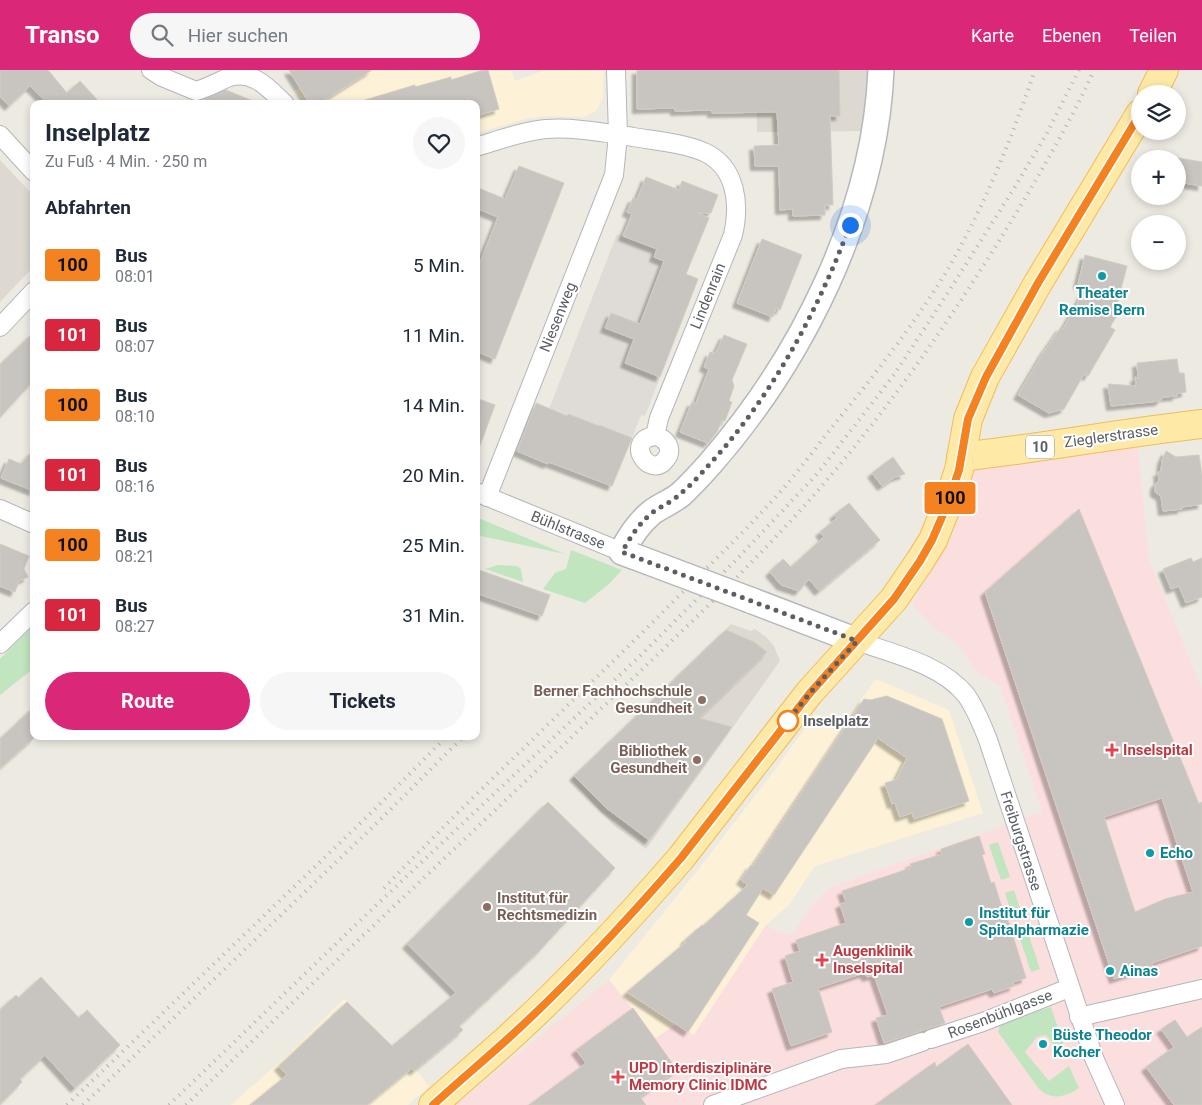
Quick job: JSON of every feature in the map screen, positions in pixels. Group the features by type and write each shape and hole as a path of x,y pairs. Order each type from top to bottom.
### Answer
{"main road":[{"path":"627,554 642,523 651,513 680,494 718,454 766,392 797,341 829,279 854,213 874,131 879,96 880,70"},
{"path":"1156,85 1164,70"},
{"path":"433,1105 513,1034 586,962 659,884 810,693 894,599 932,540 948,503 962,457 968,419 986,377 1038,283 1131,129"},
{"name":"Zieglerstrasse","path":"962,457 1202,424"},
{"name":"Bühlstrasse","path":"627,554 857,641"}],"street":[{"path":"151,70 162,77 196,91 231,76 250,74 280,100"},
{"name":"Niesenweg","path":"482,495 614,175 618,135 616,70"},
{"path":"480,146 532,131 547,129 587,130 618,135"},
{"path":"0,135 30,168"},
{"name":"Lindenrain","path":"618,135 682,145 705,152 714,158 729,176 735,189 737,205 733,235 659,418 655,436"},
{"path":"0,327 30,295"},
{"name":"Bühlstrasse","path":"482,495 627,554"},
{"path":"0,509 30,522"},
{"path":"0,644 30,614"},
{"name":"Freiburgstrasse","path":"857,641 919,663 941,674 965,694 974,706 988,740 1079,1017 1094,1058 1115,1105"},
{"name":"Rosenbühlgasse","path":"713,1105 836,1060 886,1054 927,1041 983,1022 1069,988"},
{"path":"1079,1017 1202,989"}],"shaded area":[{"path":"336,70 511,70 515,81 545,70 604,70 603,98 596,111 584,117 548,116 529,118 480,132 480,100 303,100 293,91"},
{"path":"756,70 873,70 867,131 757,132"},
{"path":"0,160 30,192 30,270 0,302"},
{"path":"617,234 657,249 654,257 664,261 625,363 660,377 645,416 641,415 632,438 600,425 599,427 549,409"},
{"name":"Inselspital","path":"1116,437 1138,448 1149,560 1202,689 1202,1105 455,1105 609,980 656,1038 676,1024 694,1035 766,925 780,933 792,934 820,896 834,886 1042,812 1000,686 977,672 957,643 937,630 912,604 951,537 965,503 978,455"},
{"name":"Berner Fachhochschule Gesundheit","path":"731,624 751,631 755,629 766,637 774,646 780,661 646,849 613,825 571,779"},
{"path":"876,679 949,710 983,813 815,866 789,905 766,925 694,1035 656,1039 609,980 701,866 778,766 815,714 844,723"},
{"path":"344,999 416,1070 429,1086 408,1105 231,1105 285,1057"}],"green space":[{"path":"480,519 565,554 480,536"},
{"path":"571,550 622,570 609,584 585,603 543,589 555,573 566,569"},
{"path":"498,565 517,566 521,569 523,582 485,569"},
{"path":"30,629 30,671 0,695 0,659"},
{"path":"998,842 1010,877 1001,880 989,845"},
{"path":"1014,890 1023,918 1014,921 1005,893"},
{"path":"1028,933 1040,969 1031,972 1019,936"},
{"path":"1051,1007 1065,1049 1060,1053 1046,1035 1037,1037 1025,1052 1049,1081 1069,1066 1079,1088 1069,1094 1059,1096 1049,1095 1039,1089 998,1032 1000,1026 1005,1021"}],"building":[{"path":"0,70 48,70 67,93 80,81 97,100 44,100 30,86 9,106 0,96"},
{"path":"289,70 372,70 324,100 308,100"},
{"path":"488,70 499,109 480,115 480,100 365,100 415,85 415,87 451,77 451,80"},
{"path":"637,70 839,70 840,116 830,116 833,205 825,205 825,215 793,216 793,209 780,210 779,166 755,166 754,146 779,145 777,112 712,113 712,110 675,111 675,108 637,109"},
{"path":"226,90 251,100 202,100"},
{"path":"1186,159 1202,162 1202,186 1186,183"},
{"path":"519,166 564,183 495,359 480,353 480,263 498,217 480,210 480,189 505,199"},
{"path":"646,177 679,190 682,181 718,195 711,213 698,213 709,218 686,274 698,279 660,377 625,363 634,339 605,328 611,313 640,324 664,261 654,257 657,249 623,236 632,214 627,212 633,198 637,199"},
{"path":"762,239 802,255 780,310 776,308 773,317 737,303"},
{"path":"1085,255 1127,266 1114,316 1116,317 1110,327 1115,330 1088,376 1084,374 1064,409 1049,413 1018,395 1043,353 1061,327 1063,329 1087,286 1078,284"},
{"path":"724,335 747,344 732,380 734,386 729,401 732,402 725,421 722,420 717,432 708,443 680,432 692,402 696,403 709,369 704,367 710,352 715,354"},
{"path":"30,336 30,384 0,417 0,365"},
{"path":"1177,359 1179,373 1184,373 1186,392 1176,394 1177,396 1163,397 1160,401 1111,406 1108,384 1136,386 1135,377 1138,378 1137,363"},
{"path":"480,399 495,405 480,446"},
{"path":"536,403 567,416 568,414 632,438 612,486 517,451"},
{"path":"1166,451 1176,457 1199,455 1202,475 1202,504 1163,511 1161,496 1155,492 1155,485 1159,480 1158,472 1161,472 1162,460"},
{"path":"30,454 30,489 1,478 9,459 21,464"},
{"path":"893,457 905,474 895,477 882,486 872,473"},
{"path":"849,503 880,540 819,591 809,579 799,591 781,585 770,572 783,559 791,567 824,537 820,532 837,518 834,515"},
{"path":"1079,509 1199,804 1202,802 1202,946 1152,963 1153,966 1114,979 985,592","holes":["1162,798 1193,892 1165,899 1135,912 1104,817"]},
{"path":"0,544 29,556 24,569 28,577 19,581 15,592 0,586"},
{"path":"1191,558 1193,562 1202,558 1202,597 1186,603 1179,586 1171,589 1163,569"},
{"path":"480,570 550,595 542,616 480,594"},
{"name":"Berner Fachhochschule Gesundheit","path":"726,630 754,642 767,652 699,718 732,727 649,840 605,807 574,776"},
{"path":"887,696 942,719 969,801 914,819 912,813 900,817 895,803 892,804 885,783 896,780 907,758 878,738 774,895 763,888 746,915 759,923 688,1032 627,992 686,942 685,940 748,885 741,880 751,865 753,866 864,699 870,700"},
{"path":"30,711 30,740 32,740 0,768 0,739"},
{"path":"548,802 615,868 539,951 459,1026 463,1030 414,1071 412,1068 367,1105 250,1105 287,1075 279,1066 347,1002 392,1046 456,993 407,944"},
{"path":"979,836 985,854 982,855 991,883 994,882 1006,920 1008,920 1026,978 1013,982 1014,986 994,993 992,989 939,1007 945,1023 884,1043 876,1018 888,1015 874,975 867,977 864,973 818,988 832,1032 791,1046 772,989 793,982 785,956 800,951 796,940 846,923 840,904 846,902 842,891 911,868 910,864 942,854 941,849"},
{"path":"41,977 79,1018 87,1010 120,1045 75,1088 45,1055 20,1079 22,1082 0,1104 0,1010 16,995 19,998"},
{"path":"633,1008 677,1070 640,1097 646,1105 529,1105 586,1063 576,1050"},
{"path":"1175,1020 1187,1037 1202,1027 1202,1105 1174,1105 1146,1067 1174,1047 1161,1029"},
{"path":"968,1044 1012,1105 875,1105 935,1062 936,1067"}],"railway":[{"path":"384,888 767,507 872,378 922,309 959,250 995,174 1035,70"},
{"path":"169,1105 370,911 642,654 738,558 817,474 894,375 949,291 1047,133 1079,70"},
{"path":"186,1105 690,624 771,542 826,481 882,412 959,303 1042,170 1064,131 1094,70"},
{"path":"67,1105 374,810 443,740"},
{"path":"83,1105 382,818 460,740"}],"bus line":[{"name":"100","path":"433,1105 513,1034 586,962 659,884 810,693 894,599 920,561 943,518 959,470 968,419 986,377 1038,283 1131,129"}],"place":[{"name":"Theater Remise Bern","path":"1102,276"},
{"name":"Berner Fachhochschule Gesundheit","path":"702,700"},
{"name":"Inselplatz","path":"788,721"},
{"name":"Inselspital","path":"1112,750"},
{"name":"Bibliothek Gesundheit","path":"697,760"},
{"name":"Echo","path":"1150,853"},
{"name":"Institut für Rechtsmedizin","path":"487,907"},
{"name":"Institut für Spitalpharmazie","path":"969,922"},
{"name":"Augenklinik Inselspital","path":"822,960"},
{"name":"Ainas","path":"1110,971"},
{"name":"Büste Theodor Kocher","path":"1043,1044"},
{"name":"UPD Interdisziplinäre Memory Clinic IDMC","path":"618,1077"}],"route":[{"path":"788,721 786,723 857,641 622,552 628,541 651,513 680,494 708,466 766,392 815,307 829,279 850,225"}]}
